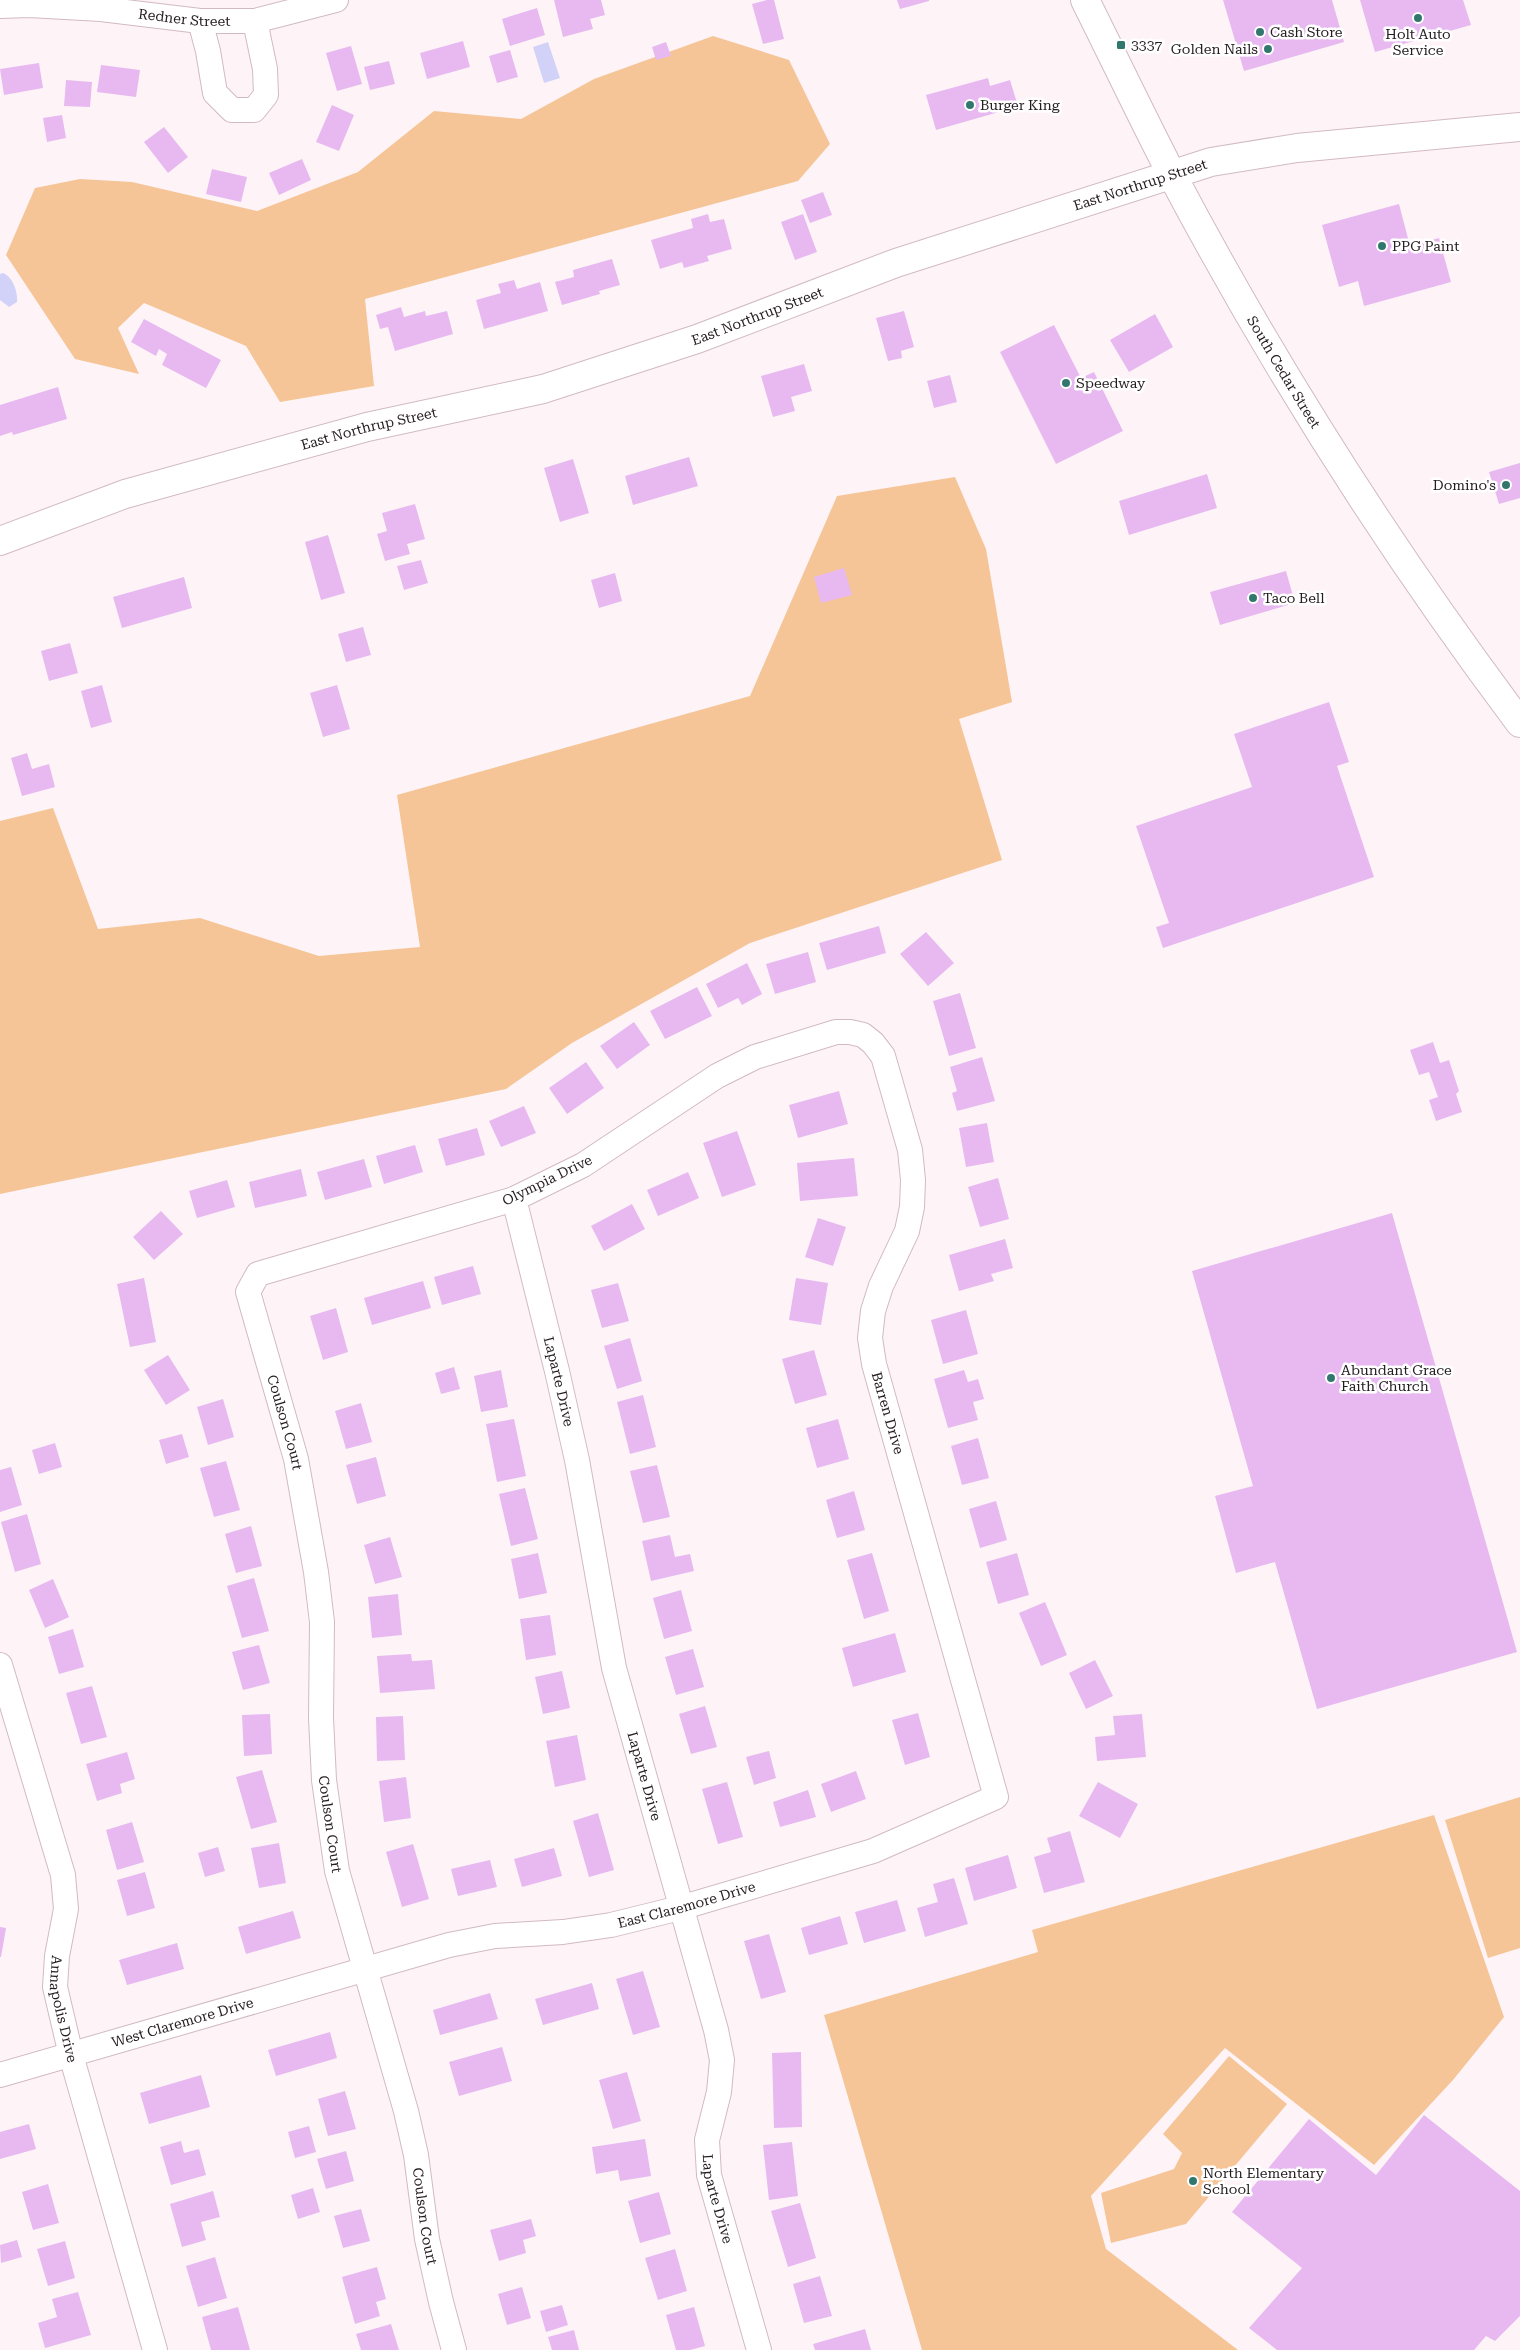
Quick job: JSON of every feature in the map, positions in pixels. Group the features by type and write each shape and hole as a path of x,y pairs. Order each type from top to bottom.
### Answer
{"street":[{"name":"Redner Street","path":"0,6 29,5 101,9 200,21 255,21 336,0"},
{"name":"South Cedar Street","path":"1085,0 1172,175 1253,318 1327,440 1431,598 1520,723"},
{"path":"200,21 208,51 215,93 232,110 254,110 266,95 266,69 255,21"},
{"name":"East Northrup Street","path":"0,541 134,491 367,427 543,389 697,339 896,263 1211,162 1297,148 1520,127"},
{"name":"Olympia Drive","path":"248,1292 258,1274 514,1199 583,1165 717,1076 754,1057 836,1032 850,1032 863,1035"},
{"name":"Barren Drive","path":"863,1035 873,1043 883,1056 910,1150 913,1180 912,1207 907,1230 881,1286 873,1311 870,1338 874,1364 996,1797"},
{"name":"Laparte Drive","path":"514,1199 558,1371 575,1452 614,1668 680,1908 716,2030 722,2060 719,2092 707,2140 709,2175 759,2350"},
{"name":"Coulson Court","path":"248,1292 296,1459 306,1508 322,1622 321,1718 324,1780 337,1871 406,2111 416,2155 429,2248 440,2302 454,2350"},
{"name":"Annapolis Drive","path":"0,1665 63,1875 66,1909 57,1956 55,1987 71,2055 155,2350"},
{"name":"East Claremore Drive","path":"365,1971 458,1944 495,1936 564,1932 611,1925 680,1908 873,1851 996,1797"},
{"name":"West Claremore Drive","path":"0,2075 365,1971"}],"shaded area":[{"path":"713,36 789,60 830,144 798,181 365,299 374,386 280,402 246,346 144,303 118,328 139,374 75,359 6,255 35,188 80,179 132,182 257,211 358,172 434,111 521,119 594,79"},
{"path":"955,477 986,549 1012,702 959,719 1002,860 750,943 572,1043 506,1089 0,1194 0,821 53,808 98,929 200,918 319,956 420,947 397,795 750,696 837,496"},
{"path":"1520,1797 1520,1948 1488,1958 1445,1820"},
{"name":"North Elementary School","path":"1434,1815 1504,2017 1453,2080 1374,2165 1225,2048 1091,2196 1106,2249 1238,2350 922,2350 824,2015 1038,1952 1032,1930"},
{"path":"1229,2056 1287,2104 1186,2224 1111,2243 1101,2193 1174,2169 1182,2153 1163,2134"}],"water":[{"path":"548,42 560,78 544,83 533,47"},
{"path":"3,273 12,281 17,294 17,302 9,307 0,300 0,274"}],"building":[{"path":"554,0 601,0 605,15 590,19 593,29 563,37"},
{"path":"774,0 784,39 763,44 752,4"},
{"path":"897,0 929,0 929,1 900,9"},
{"path":"1223,0 1332,0 1344,42 1244,71"},
{"path":"1360,0 1463,0 1471,25 1375,52"},
{"path":"537,8 545,35 510,46 502,19"},
{"path":"463,41 470,67 427,79 420,53"},
{"path":"666,42 671,56 656,60 652,47"},
{"path":"351,46 362,84 337,91 326,53"},
{"path":"510,50 518,77 497,83 489,56"},
{"path":"389,61 395,84 370,90 364,67"},
{"path":"39,63 43,88 4,95 0,69"},
{"path":"101,65 140,70 136,97 97,92"},
{"name":"Burger King","path":"988,78 990,86 1010,80 1017,103 1005,106 1006,110 936,130 926,95"},
{"path":"66,80 92,82 90,107 64,106"},
{"path":"332,105 354,115 339,151 316,142"},
{"path":"62,115 66,138 47,142 43,118"},
{"path":"164,127 188,157 168,173 144,142"},
{"path":"302,159 311,180 279,195 269,173"},
{"path":"212,169 247,177 241,202 206,194"},
{"path":"823,192 832,215 810,223 801,200"},
{"path":"1399,204 1410,246 1439,238 1451,282 1364,306 1358,281 1339,287 1322,225"},
{"path":"708,214 710,222 724,219 732,249 707,256 709,261 684,268 682,262 660,269 651,240 693,228 691,219"},
{"path":"803,214 817,252 795,260 781,222"},
{"path":"612,259 620,285 599,291 600,294 562,305 555,282 574,277 573,270"},
{"path":"514,280 517,289 540,282 548,311 484,329 476,300 501,293 498,284"},
{"path":"401,307 404,317 425,311 426,316 447,311 453,334 395,351 388,327 380,329 376,315"},
{"path":"904,311 914,347 901,351 902,358 888,361 876,318"},
{"path":"1155,314 1173,347 1129,372 1110,340"},
{"path":"144,319 221,360 206,388 162,365 167,354 159,349 156,356 131,342"},
{"path":"1054,325 1081,378 1094,372 1123,431 1056,464 1000,352"},
{"path":"804,364 812,391 791,397 795,411 773,417 761,376"},
{"path":"950,375 957,402 934,408 927,381"},
{"path":"58,387 67,419 13,435 12,432 0,436 0,405"},
{"path":"689,457 698,486 633,505 625,476"},
{"path":"573,459 589,513 560,522 544,468"},
{"name":"Domino's","path":"1520,463 1520,498 1499,504 1489,472"},
{"path":"1207,474 1217,508 1129,535 1119,501"},
{"path":"415,504 425,539 407,544 410,554 385,561 377,534 387,531 382,513"},
{"path":"328,535 345,593 321,600 305,542"},
{"path":"421,560 428,583 404,590 397,566"},
{"path":"844,568 852,595 821,603 814,577"},
{"name":"Taco Bell","path":"1286,571 1295,603 1220,625 1210,592"},
{"path":"615,573 622,601 599,608 591,580"},
{"path":"184,577 192,608 122,628 113,597"},
{"path":"363,627 371,655 346,662 338,634"},
{"path":"70,643 78,673 49,681 41,651"},
{"path":"102,685 112,722 91,728 81,691"},
{"path":"337,685 350,729 323,737 310,693"},
{"path":"1329,702 1349,762 1337,766 1374,877 1163,948 1156,927 1169,923 1136,826 1252,787 1234,734"},
{"path":"27,753 32,769 49,764 55,787 22,796 11,758"},
{"path":"879,926 886,953 827,970 819,943"},
{"path":"926,932 954,963 928,986 900,954"},
{"path":"808,952 816,982 775,994 766,964"},
{"path":"747,963 762,994 742,1005 738,998 718,1008 706,984"},
{"path":"697,987 712,1016 665,1039 650,1011"},
{"path":"960,993 976,1048 949,1056 933,1001"},
{"path":"634,1022 650,1045 617,1069 600,1046"},
{"path":"1433,1042 1440,1063 1449,1060 1459,1091 1456,1094 1462,1112 1436,1121 1429,1100 1438,1097 1429,1072 1419,1075 1410,1050"},
{"path":"982,1057 995,1101 957,1111 952,1093 957,1091 950,1067"},
{"path":"586,1062 604,1088 567,1114 549,1088"},
{"path":"839,1091 848,1124 798,1138 789,1105"},
{"path":"524,1106 536,1133 501,1147 489,1121"},
{"path":"987,1123 994,1162 966,1167 959,1128"},
{"path":"477,1128 485,1155 446,1166 438,1139"},
{"path":"737,1131 756,1185 722,1197 703,1143"},
{"path":"415,1145 423,1172 384,1184 376,1156"},
{"path":"854,1158 858,1196 800,1201 797,1163"},
{"path":"364,1159 372,1187 325,1200 317,1172"},
{"path":"301,1169 307,1196 255,1208 249,1182"},
{"path":"688,1172 699,1198 658,1216 647,1190"},
{"path":"998,1178 1009,1219 980,1227 968,1187"},
{"path":"227,1180 235,1207 197,1218 189,1191"},
{"path":"632,1204 645,1229 604,1251 591,1226"},
{"path":"161,1211 183,1234 154,1260 133,1237"},
{"name":"Abundant Grace Faith Church","path":"1392,1213 1517,1652 1317,1709 1275,1562 1236,1573 1215,1496 1253,1486 1192,1271"},
{"path":"818,1218 846,1227 833,1266 805,1257"},
{"path":"1005,1239 1013,1268 991,1274 994,1281 959,1291 949,1255"},
{"path":"473,1266 481,1294 442,1305 434,1277"},
{"path":"144,1278 156,1342 130,1347 117,1284"},
{"path":"796,1278 828,1283 821,1325 789,1320"},
{"path":"423,1281 431,1308 372,1325 364,1298"},
{"path":"618,1283 629,1321 602,1328 591,1290"},
{"path":"336,1308 348,1352 323,1360 310,1316"},
{"path":"966,1310 978,1354 943,1364 931,1320"},
{"path":"630,1338 642,1381 617,1389 604,1346"},
{"path":"814,1350 827,1395 795,1404 782,1359"},
{"path":"168,1355 190,1390 166,1405 144,1370"},
{"path":"454,1367 460,1389 441,1394 435,1373"},
{"path":"501,1370 508,1407 481,1412 474,1376"},
{"path":"964,1370 968,1382 978,1379 984,1399 973,1402 978,1420 948,1428 934,1379"},
{"path":"643,1395 656,1447 630,1454 617,1402"},
{"path":"223,1399 234,1437 208,1445 197,1407"},
{"path":"361,1403 372,1442 346,1449 335,1411"},
{"path":"514,1419 526,1476 497,1482 486,1424"},
{"path":"838,1419 849,1459 817,1468 806,1428"},
{"path":"182,1434 189,1457 166,1464 159,1440"},
{"path":"978,1438 989,1478 962,1485 951,1446"},
{"path":"55,1443 62,1467 39,1474 32,1450"},
{"path":"376,1457 386,1496 357,1504 346,1465"},
{"path":"226,1461 240,1510 214,1517 200,1468"},
{"path":"657,1465 670,1517 643,1523 630,1471"},
{"path":"11,1467 22,1505 0,1512 0,1470"},
{"path":"525,1488 538,1539 511,1546 499,1494"},
{"path":"854,1491 865,1530 837,1538 826,1500"},
{"path":"996,1501 1007,1540 980,1548 969,1509"},
{"path":"27,1514 41,1564 15,1572 1,1522"},
{"path":"251,1526 262,1566 236,1573 225,1534"},
{"path":"670,1535 675,1557 690,1554 694,1571 651,1581 642,1541"},
{"path":"390,1537 402,1577 375,1584 364,1545"},
{"path":"538,1553 547,1593 519,1599 511,1559"},
{"path":"872,1553 889,1611 864,1619 847,1560"},
{"path":"1017,1553 1029,1595 998,1604 986,1562"},
{"path":"254,1578 269,1631 242,1638 227,1586"},
{"path":"53,1579 69,1617 45,1628 29,1590"},
{"path":"681,1590 692,1631 664,1639 653,1598"},
{"path":"398,1594 402,1635 372,1638 368,1597"},
{"path":"1045,1602 1067,1655 1041,1666 1019,1613"},
{"path":"550,1615 556,1655 526,1660 520,1619"},
{"path":"73,1629 84,1667 59,1674 48,1637"},
{"path":"895,1633 906,1672 853,1687 842,1648"},
{"path":"259,1645 270,1683 243,1690 232,1652"},
{"path":"693,1649 704,1687 676,1695 665,1657"},
{"path":"411,1654 412,1661 432,1660 435,1689 380,1693 377,1656"},
{"path":"1095,1660 1113,1696 1086,1709 1069,1673"},
{"path":"562,1671 570,1708 543,1714 535,1677"},
{"path":"92,1686 107,1737 81,1744 66,1693"},
{"path":"705,1706 717,1747 691,1754 679,1714"},
{"path":"918,1713 930,1757 905,1765 892,1720"},
{"path":"270,1714 272,1754 244,1756 242,1715"},
{"path":"1142,1714 1146,1757 1097,1761 1095,1737 1115,1735 1113,1716"},
{"path":"403,1716 405,1760 377,1761 376,1717"},
{"path":"577,1735 586,1780 555,1787 546,1741"},
{"path":"769,1751 776,1778 754,1785 746,1757"},
{"path":"127,1752 135,1779 120,1784 122,1793 97,1801 86,1764"},
{"path":"262,1770 277,1822 251,1829 236,1777"},
{"path":"856,1771 866,1799 831,1812 821,1784"},
{"path":"406,1777 411,1818 384,1822 379,1781"},
{"path":"727,1782 743,1837 718,1844 702,1789"},
{"path":"1098,1782 1138,1804 1120,1838 1079,1816"},
{"path":"808,1790 816,1817 780,1827 773,1802"},
{"path":"598,1813 614,1870 589,1877 573,1821"},
{"path":"132,1822 144,1862 117,1870 106,1830"},
{"path":"1070,1831 1085,1882 1044,1893 1034,1857 1051,1852 1047,1838"},
{"path":"279,1843 286,1883 259,1888 251,1848"},
{"path":"413,1844 429,1899 402,1907 386,1852"},
{"path":"218,1847 225,1871 205,1877 198,1853"},
{"path":"554,1848 562,1876 522,1887 514,1859"},
{"path":"1008,1855 1017,1888 974,1901 965,1868"},
{"path":"490,1860 497,1887 458,1896 451,1869"},
{"path":"145,1872 155,1908 127,1916 117,1880"},
{"path":"954,1878 968,1924 925,1937 917,1908 938,1902 933,1884"},
{"path":"897,1900 906,1931 864,1943 855,1912"},
{"path":"293,1911 301,1938 246,1954 238,1927"},
{"path":"840,1916 848,1944 809,1955 801,1928"},
{"path":"0,1927 6,1928 1,1957 0,1957"},
{"path":"769,1934 786,1992 761,1999 744,1941"},
{"path":"177,1943 184,1969 127,1985 119,1960"},
{"path":"643,1971 660,2027 633,2035 616,1979"},
{"path":"592,1983 599,2009 543,2025 535,1999"},
{"path":"490,1993 498,2019 440,2035 433,2010"},
{"path":"330,2032 337,2058 276,2076 268,2050"},
{"path":"502,2047 512,2081 459,2096 449,2062"},
{"path":"801,2052 802,2127 774,2128 772,2053"},
{"path":"627,2072 641,2121 613,2129 599,2080"},
{"path":"201,2075 210,2107 149,2124 140,2093"},
{"path":"345,2091 356,2129 328,2136 318,2099"},
{"name":"North Elementary School","path":"1424,2115 1520,2191 1520,2316 1495,2341 1486,2336 1474,2350 1277,2350 1249,2328 1302,2268 1232,2212 1309,2119 1376,2175"},
{"path":"29,2124 36,2149 0,2159 0,2132"},
{"path":"309,2126 316,2152 295,2158 288,2132"},
{"path":"645,2139 651,2176 620,2181 618,2170 596,2174 592,2147"},
{"path":"181,2141 184,2153 199,2149 206,2175 171,2185 160,2147"},
{"path":"792,2142 798,2196 769,2200 763,2145"},
{"path":"346,2151 354,2181 326,2189 317,2159"},
{"path":"48,2184 59,2223 33,2230 22,2192"},
{"path":"313,2188 320,2212 298,2219 291,2195"},
{"path":"213,2191 220,2217 201,2222 206,2240 182,2247 170,2204"},
{"path":"659,2192 671,2234 640,2243 628,2201"},
{"path":"800,2203 816,2258 788,2267 771,2211"},
{"path":"361,2209 370,2241 343,2248 334,2216"},
{"path":"531,2219 536,2236 523,2240 526,2253 499,2261 490,2230"},
{"path":"17,2240 22,2257 1,2263 0,2245"},
{"path":"65,2241 75,2278 48,2286 37,2249"},
{"path":"675,2249 687,2291 658,2300 645,2258"},
{"path":"215,2257 227,2298 198,2307 186,2266"},
{"path":"377,2267 386,2299 376,2302 380,2316 355,2324 342,2277"},
{"path":"820,2276 832,2316 804,2323 793,2284"},
{"path":"522,2287 531,2318 507,2325 498,2294"},
{"path":"78,2292 91,2335 45,2348 38,2323 57,2317 52,2299"},
{"path":"562,2305 568,2325 546,2332 540,2311"},
{"path":"238,2307 250,2350 211,2350 202,2317"},
{"path":"694,2307 705,2346 690,2350 676,2350 666,2315"},
{"path":"391,2324 399,2350 361,2350 356,2334"},
{"path":"865,2329 871,2350 815,2350 813,2344"},
{"path":"574,2330 579,2350 552,2350 548,2337"}],"place":[{"name":"Holt Auto Service","path":"1418,18"},
{"name":"Cash Store","path":"1260,32"},
{"name":"3337","path":"1121,45"},
{"name":"Golden Nails","path":"1268,49"},
{"name":"Burger King","path":"970,105"},
{"name":"PPG Paint","path":"1382,246"},
{"name":"Speedway","path":"1066,383"},
{"name":"Domino's","path":"1506,485"},
{"name":"Taco Bell","path":"1253,598"},
{"name":"Abundant Grace Faith Church","path":"1331,1378"},
{"name":"North Elementary School","path":"1193,2181"}]}
